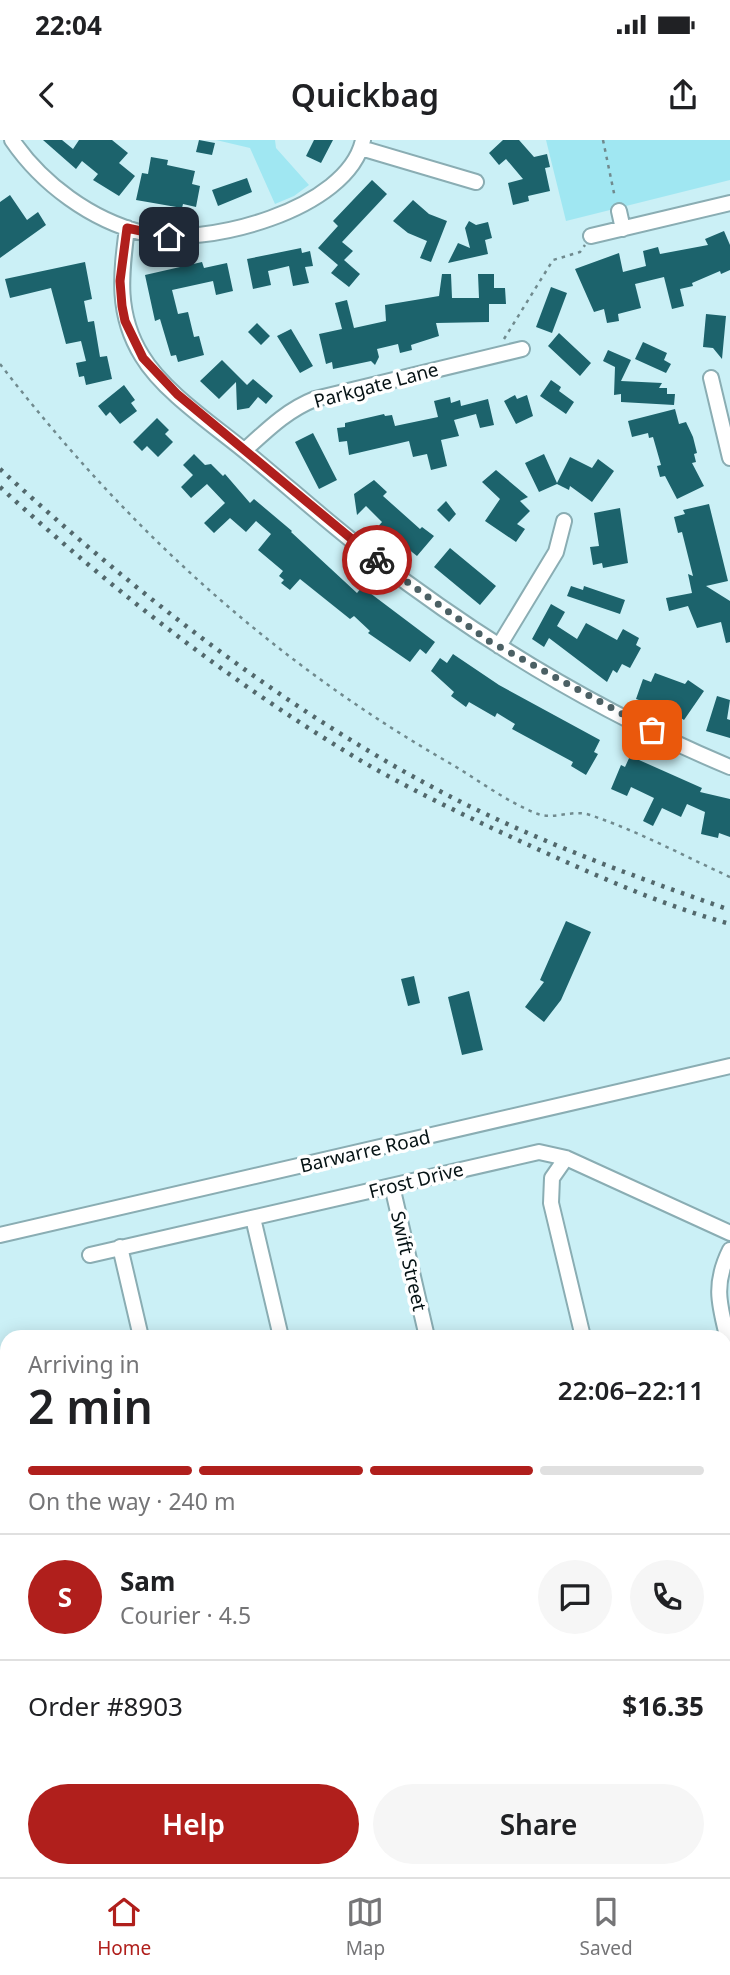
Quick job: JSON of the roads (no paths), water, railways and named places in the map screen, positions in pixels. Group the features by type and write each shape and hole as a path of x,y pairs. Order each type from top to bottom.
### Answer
{"street":[{"path":"12,140 29,163 62,194 127,228 169,237 230,229 264,220 318,196 353,163 362,144 476,182"},
{"path":"591,236 730,204"},
{"path":"620,211 623,229"},
{"path":"127,228 120,281 124,313 132,339 155,374 372,557 499,646 627,718 730,767"},
{"name":"Parkgate Lane","path":"245,450 276,421 297,406 315,399 522,349"},
{"path":"710,378 730,458"},
{"path":"499,646 556,552 564,521"},
{"name":"Barwarre Road","path":"0,1235 730,1066"},
{"name":"Frost Drive","path":"90,1255 539,1152 566,1158 730,1233"},
{"path":"566,1158 552,1178 551,1203 581,1330"},
{"name":"Swift Street","path":"392,1186 425,1330"},
{"path":"253,1218 279,1330"},
{"path":"120,1247 139,1330"},
{"path":"726,1330 717,1290 730,1250"}],"railway":[{"path":"0,469 164,609 223,654 344,736 406,773 501,821 598,862 730,910"},
{"path":"0,487 85,562 172,632 263,698 358,759 444,805 581,869 655,899 730,924"}]}
